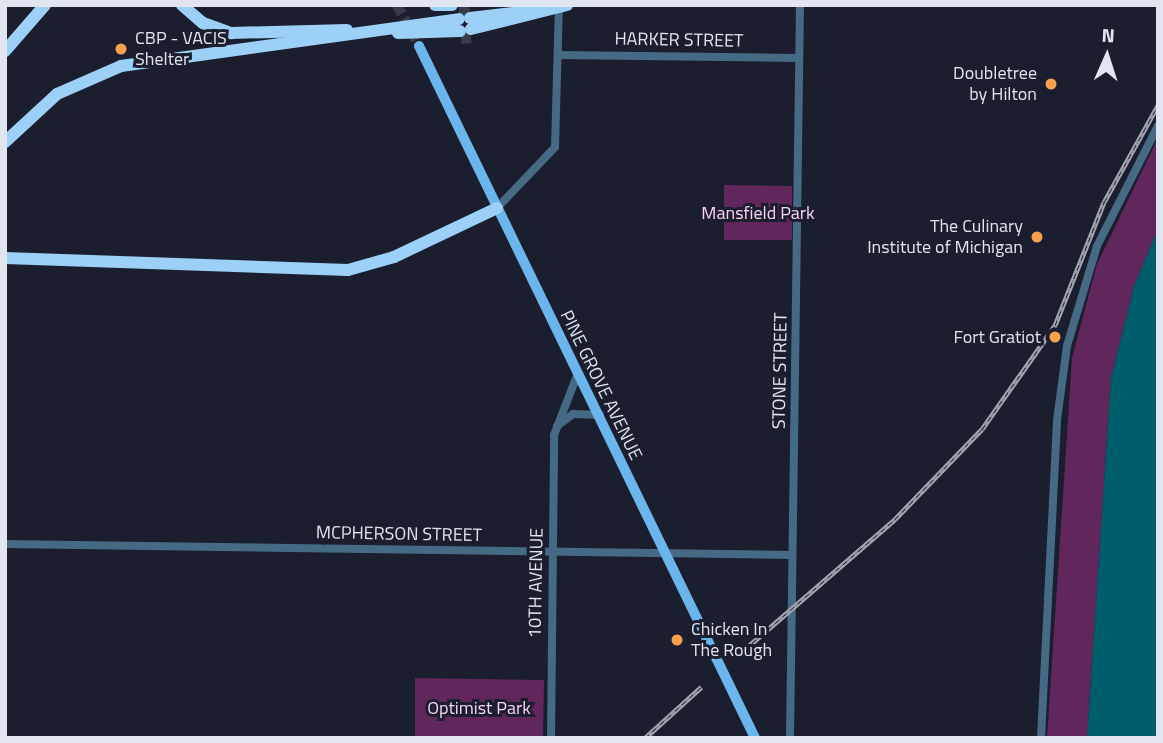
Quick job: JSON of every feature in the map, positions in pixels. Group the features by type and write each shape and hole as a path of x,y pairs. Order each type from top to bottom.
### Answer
{"highway":[{"path":"5,51 45,5"},
{"path":"182,5 203,23 231,33 316,26 384,31 464,23 518,22 560,5"},
{"path":"435,5 464,23 526,5"},
{"path":"5,142 48,100 107,70 156,58 464,23 567,5"},
{"path":"5,258 348,270 394,257 497,208"}],"main road":[{"name":"PINE GROVE AVENUE","path":"419,46 755,738"}],"street":[{"path":"497,208 553,153 560,5"},
{"name":"STONE STREET","path":"789,738 800,5"},
{"name":"HARKER STREET","path":"559,55 799,58"},
{"path":"1041,738 1056,433 1067,346 1097,246 1158,126"},
{"name":"10TH AVENUE","path":"551,738 555,429 578,373"},
{"path":"555,429 573,414 600,415"},
{"name":"MCPHERSON STREET","path":"5,544 792,555"}],"green space":[{"path":"1158,138 1158,229 1134,286 1111,378 1087,738 1047,738 1072,358 1097,264"},
{"name":"Mansfield Park","path":"724,185 792,186 792,240 724,240"},
{"name":"Optimist Park","path":"415,678 544,680 543,738 415,738"}],"water":[{"path":"1158,229 1158,738 1087,738 1111,378 1134,286"}],"tunnel":[{"path":"397,5 419,46"},
{"path":"459,13 470,12"},
{"path":"461,38 471,37"}],"railway":[{"path":"737,656 895,519 982,429 1055,325 1104,202 1158,105"},
{"path":"645,738 701,687"}],"place":[{"name":"CBP - VACIS Shelter","path":"121,49"},
{"name":"Doubletree by Hilton","path":"1051,84"},
{"name":"The Culinary Institute of Michigan","path":"1037,237"},
{"name":"Fort Gratiot","path":"1055,337"},
{"name":"Chicken In The Rough","path":"677,640"}]}
